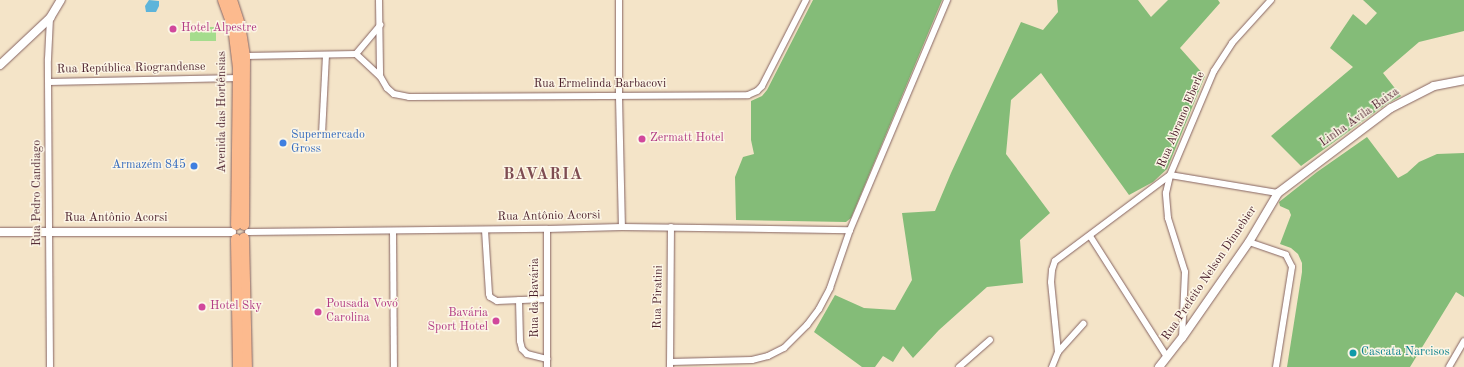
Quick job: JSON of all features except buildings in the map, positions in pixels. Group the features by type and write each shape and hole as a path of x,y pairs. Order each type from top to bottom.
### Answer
{"main road":[{"name":"Avenida das Hortênsias","path":"223,0 236,45 238,78 240,232 247,367"},
{"name":"Avenida das Hortênsias","path":"232,0 240,26 245,56 238,367"}],"street":[{"path":"0,65 50,18 61,0"},
{"path":"379,0 380,76"},
{"path":"619,0 618,97 622,227"},
{"name":"Rua Ermelinda Barbacovi","path":"356,54 380,76 387,88 394,94 409,97 618,97 748,95 753,94 762,86 806,0"},
{"path":"670,364 752,360 768,356 784,348 807,325 819,309 830,288 850,230 947,0"},
{"name":"Rua Abramo Eberle","path":"1182,338 1185,272 1168,218 1166,193 1170,174 1214,71 1232,43 1271,0"},
{"name":"Rua Pedro Candiago","path":"50,18 48,35 50,367"},
{"path":"245,56 326,56 356,54 380,25"},
{"path":"322,134 326,56"},
{"name":"Rua República Riograndense","path":"49,82 238,78"},
{"name":"Linha Ávila Baixa","path":"1278,192 1391,108 1434,86 1464,80"},
{"path":"1058,352 1051,282 1052,270 1055,261 1170,174 1278,192"},
{"name":"Rua Prefeito Nelson Dinnebier","path":"1159,367 1182,338 1249,242 1278,192"},
{"name":"Rua Antônio Acorsi","path":"0,232 547,230 622,227 850,230"},
{"name":"Rua Piratini","path":"670,364 671,227"},
{"path":"485,230 489,294 497,301 546,299"},
{"name":"Rua da Bavária","path":"547,230 547,367"},
{"path":"393,231 394,367"},
{"path":"1090,236 1167,358"},
{"path":"1249,242 1286,255 1292,267 1276,367"},
{"path":"518,300 520,341 522,349 527,354 546,358"},
{"path":"1052,367 1058,352 1083,324"},
{"path":"959,367 990,340"},
{"path":"1449,367 1464,341"}],"green space":[{"path":"813,0 942,0 851,218 846,222 736,220 735,177 743,157 754,154 751,140 751,101 762,96 767,90"},
{"path":"1057,0 1138,0 1151,17 1168,0 1218,0 1220,3 1180,48 1205,76 1167,169 1153,182 1129,195 1041,73 1011,100 1006,154 1050,213 1020,240 1023,283 987,287 939,330 913,358 903,346 893,362 883,356 875,367 862,367 814,332 835,295 864,308 895,310 912,280 902,213 935,211 1021,22 1043,30 1058,12"},
{"path":"1363,0 1464,0 1464,31 1419,42 1383,73 1401,96 1385,105 1301,166 1271,136 1353,67 1330,48 1353,14 1366,25 1377,13"},
{"path":"190,27 216,27 216,41 190,41"},
{"path":"1367,137 1398,178 1407,173 1419,162 1437,154 1464,153 1464,297 1456,292 1410,367 1287,367 1302,272 1302,263 1298,254 1291,248 1280,244 1291,215 1289,210 1280,206 1279,202 1317,172"}],"water":[{"path":"149,0 159,1 159,6 156,12 146,12 145,6"}],"place":[{"name":"Hotel Alpestre","path":"173,29"},
{"name":"Zermatt Hotel","path":"642,139"},
{"name":"Supermercado Gross","path":"283,143"},
{"name":"Armazém 845","path":"194,166"},
{"name":"Hotel Sky","path":"202,307"},
{"name":"Pousada Vovó Carolina","path":"318,312"},
{"name":"Bavária Sport Hotel","path":"496,321"},
{"name":"Cascata Narcisos","path":"1353,353"}],"district":[{"name":"BAVARIA","path":"543,175"}]}
